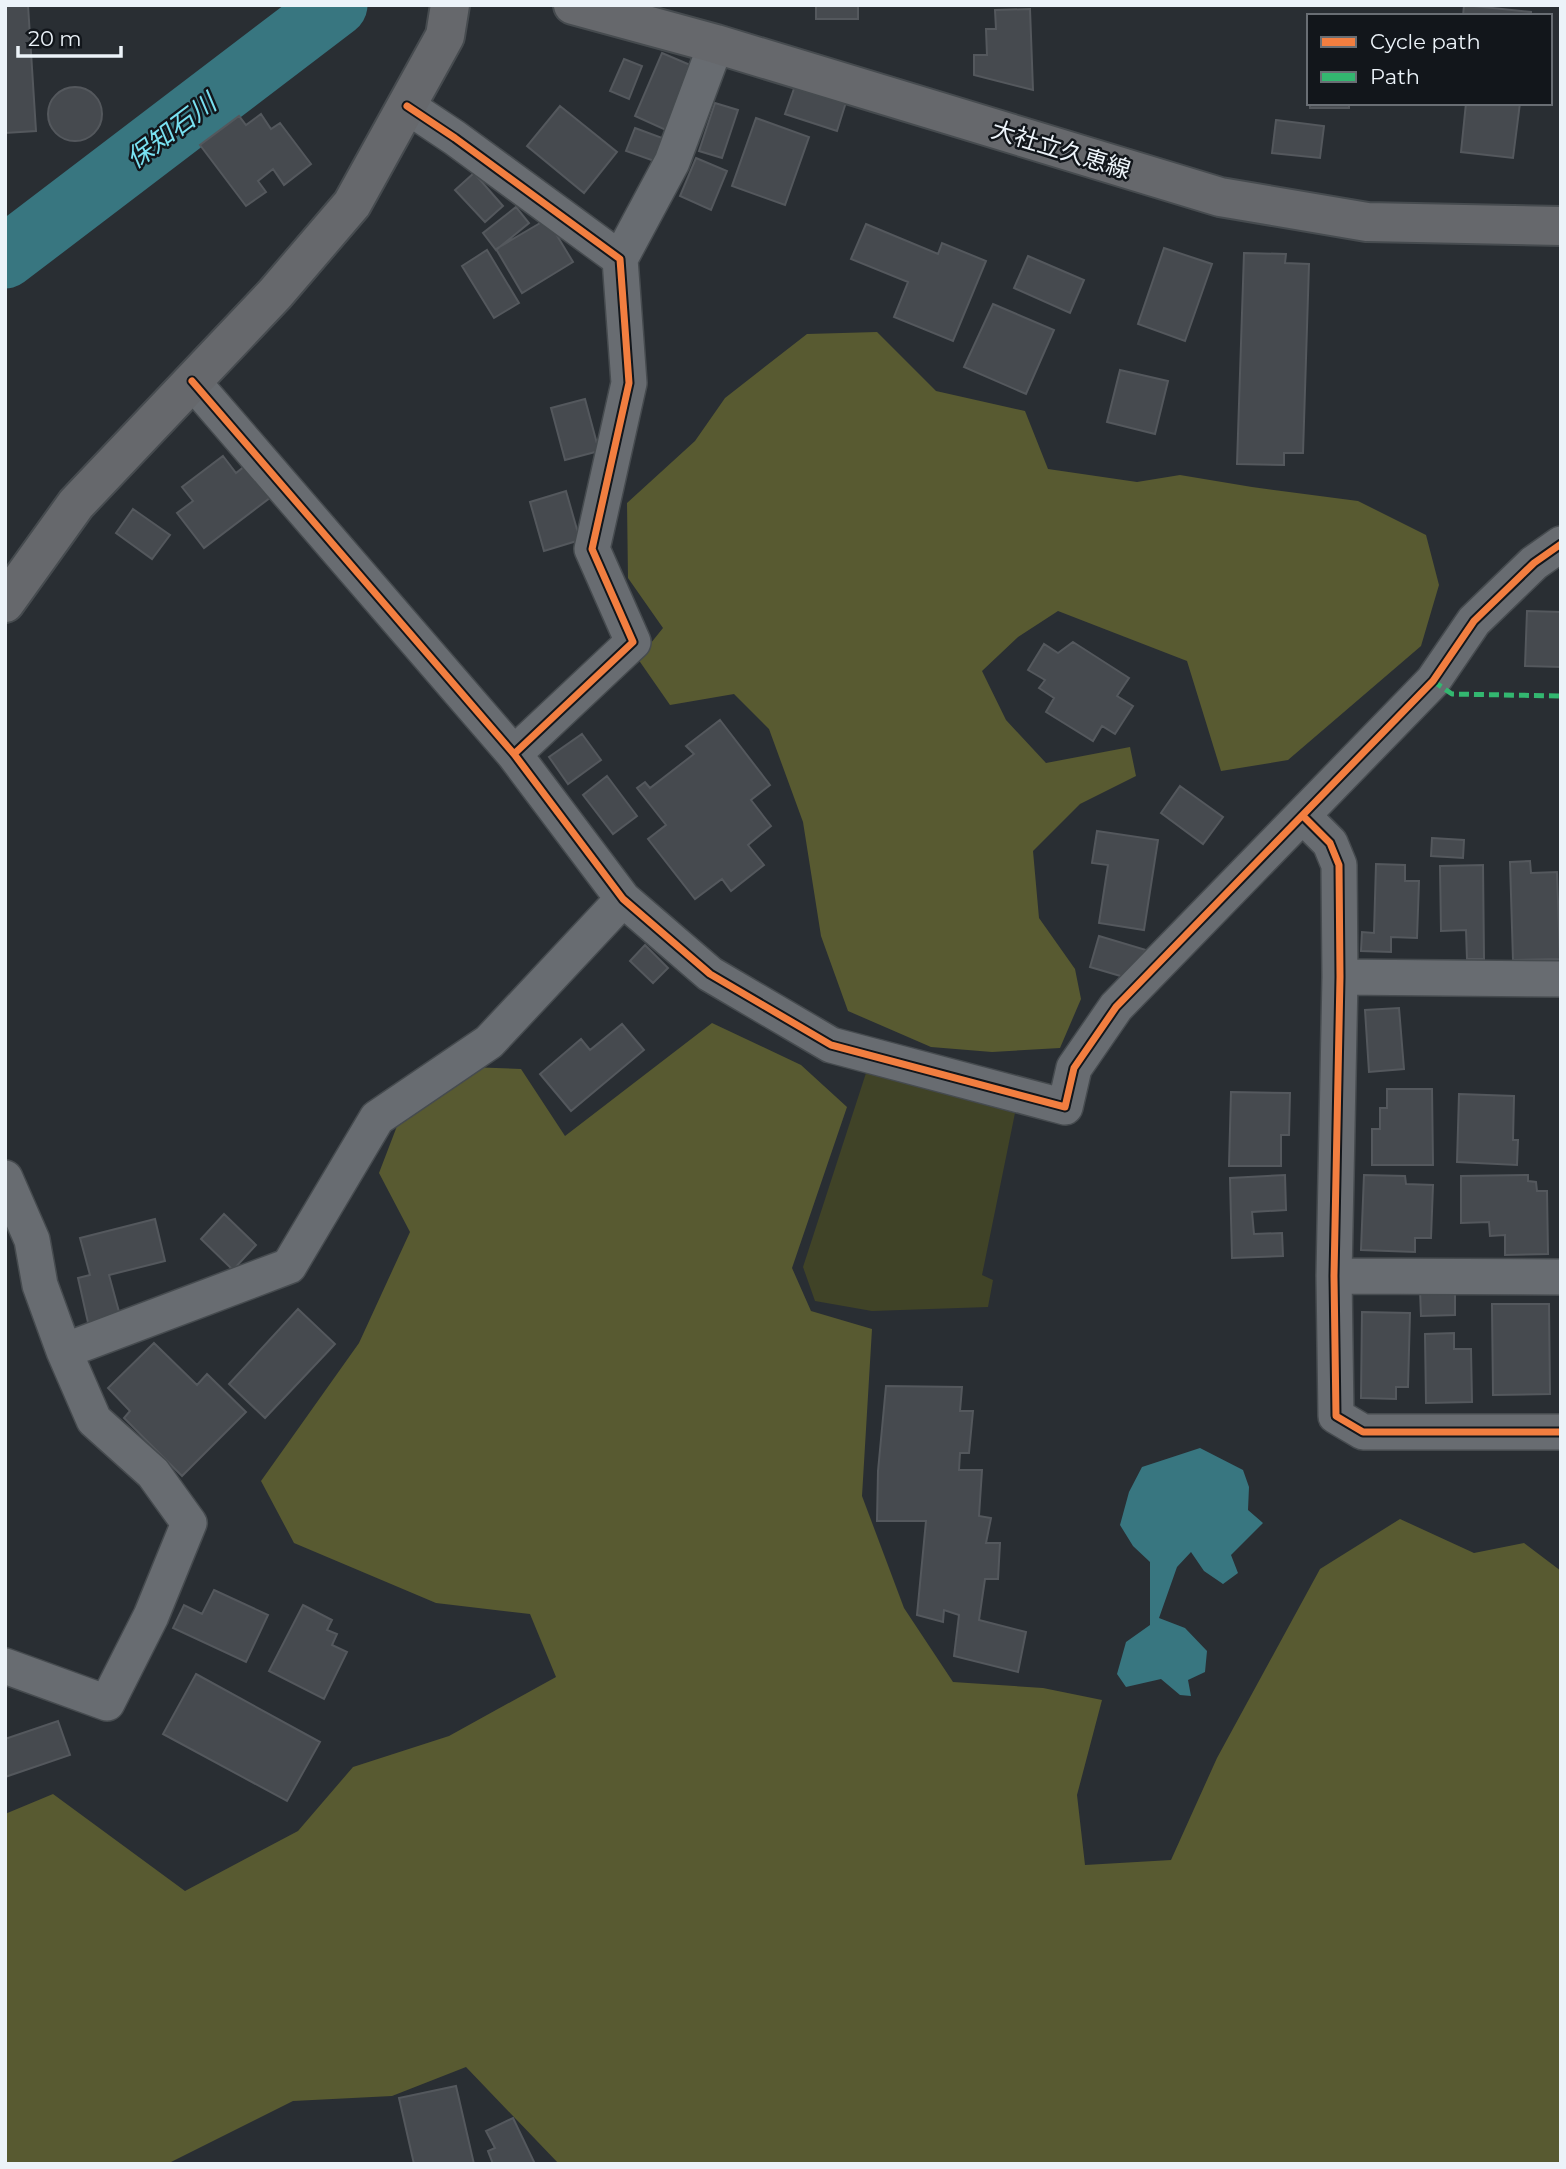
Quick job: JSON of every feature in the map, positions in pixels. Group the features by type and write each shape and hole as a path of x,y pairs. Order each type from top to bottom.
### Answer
{"main road":[{"path":"5,603 76,504 275,294 352,204 445,36 450,5"},
{"name":"大社立久恵線","path":"573,5 716,44 1220,197 1367,222 1561,226"}],"street":[{"path":"514,754 633,642 592,548 629,383 620,259 672,162 716,44"},
{"path":"407,106 620,259"},
{"path":"192,381 514,754 623,899 710,974 831,1045 1065,1107 1074,1068 1116,1007 1433,681 1474,621 1534,563 1561,544"},
{"path":"1303,816 1331,843 1339,865 1340,977 1334,1276 1336,1416 1363,1432 1561,1432"},
{"path":"64,1351 289,1266 377,1118 489,1042 623,899"},
{"path":"1340,977 1561,979"},
{"path":"5,1178 32,1240 40,1285 64,1351 94,1420 153,1473 189,1523 150,1616 107,1703 5,1666"},
{"path":"1334,1276 1561,1277"}],"green space":[{"path":"877,332 936,391 1025,411 1048,469 1137,482 1180,475 1358,501 1426,535 1439,585 1421,646 1288,760 1221,771 1187,661 1058,611 1018,637 982,671 1006,720 1046,763 1130,747 1136,776 1080,804 1033,851 1039,918 1075,969 1081,999 1060,1048 992,1052 931,1047 848,1011 821,936 803,822 769,729 734,694 670,705 638,659 663,628 628,578 627,503 695,441 725,398 807,334"},
{"path":"712,1023 801,1065 847,1107 792,1268 811,1311 872,1329 862,1496 904,1608 953,1682 1043,1688 1102,1700 1077,1795 1085,1865 1171,1860 1217,1758 1320,1569 1400,1519 1474,1553 1524,1543 1561,1571 1561,2164 559,2164 466,2067 392,2096 293,2101 167,2164 5,2164 5,1814 53,1794 185,1891 298,1831 353,1767 449,1736 556,1677 530,1614 436,1603 294,1543 261,1481 359,1343 410,1232 379,1173 402,1113 468,1067 521,1069 565,1136"},
{"path":"866,1073 1015,1113 982,1275 993,1280 988,1307 872,1311 815,1301 803,1267"}],"water":[{"path":"1200,1448 1243,1470 1249,1487 1248,1510 1263,1523 1231,1555 1238,1573 1223,1584 1204,1571 1191,1552 1177,1567 1159,1618 1185,1628 1207,1651 1205,1672 1188,1680 1191,1696 1180,1695 1161,1679 1126,1687 1117,1674 1126,1642 1150,1625 1150,1562 1133,1546 1120,1525 1129,1492 1142,1467"}],"building":[{"path":"5,5 28,5 36,131 5,133"},
{"path":"816,5 858,5 858,19 816,19"},
{"path":"1464,5 1531,12 1531,14 1463,14"},
{"path":"1030,9 1033,90 974,75 974,55 987,55 986,29 996,29 995,10"},
{"path":"662,53 695,67 668,131 635,116"},
{"path":"624,59 642,66 629,99 610,91"},
{"path":"796,83 847,99 837,131 785,114"},
{"path":"80,87 90,91 98,99 102,114 98,129 90,137 70,141 60,137 52,129 48,109 52,99 60,91"},
{"path":"715,103 738,110 722,158 699,151"},
{"path":"1310,105 1349,105 1349,108 1310,108"},
{"path":"1466,105 1520,105 1513,158 1461,152"},
{"path":"560,106 617,152 584,193 527,146"},
{"path":"261,114 271,129 280,123 311,164 284,185 273,169 258,181 266,192 246,206 200,145 239,116 246,125"},
{"path":"756,118 809,137 785,205 732,186"},
{"path":"1276,120 1324,126 1320,158 1272,153"},
{"path":"635,128 665,139 657,162 626,151"},
{"path":"696,158 727,171 711,210 680,196"},
{"path":"474,173 503,206 485,222 455,190"},
{"path":"516,207 529,223 496,250 483,233"},
{"path":"547,219 573,262 522,293 496,249"},
{"path":"866,224 938,254 942,243 986,261 953,341 894,317 908,282 851,259"},
{"path":"1164,248 1212,264 1185,341 1138,324"},
{"path":"487,250 519,303 494,318 462,266"},
{"path":"1244,253 1286,254 1285,263 1309,264 1303,453 1284,453 1284,465 1237,464"},
{"path":"1028,256 1084,280 1070,313 1014,288"},
{"path":"993,304 1054,330 1026,394 964,367"},
{"path":"1120,370 1168,381 1155,434 1107,422"},
{"path":"585,399 599,451 565,460 551,408"},
{"path":"223,456 236,473 250,462 275,494 204,548 177,513 193,501 182,487"},
{"path":"566,491 580,540 544,551 530,502"},
{"path":"133,509 170,535 152,559 116,533"},
{"path":"1527,611 1561,612 1561,667 1525,666"},
{"path":"1073,642 1129,678 1117,696 1133,706 1115,734 1102,726 1093,741 1046,712 1054,698 1039,688 1045,680 1028,670 1044,644 1058,653"},
{"path":"720,720 770,785 751,800 771,826 748,845 764,865 731,891 722,879 695,899 648,839 666,825 637,788 645,782 650,788 694,754 686,746"},
{"path":"582,734 601,760 568,784 549,757"},
{"path":"607,776 637,816 613,834 583,795"},
{"path":"1180,786 1223,817 1203,844 1161,813"},
{"path":"1097,831 1158,840 1144,930 1099,923 1108,865 1092,863"},
{"path":"1432,838 1464,840 1463,858 1431,856"},
{"path":"1530,861 1531,873 1557,872 1560,959 1513,960 1510,862"},
{"path":"1376,864 1405,865 1405,881 1419,881 1417,938 1391,937 1391,952 1361,951 1362,932 1374,933"},
{"path":"1483,865 1484,959 1467,959 1466,930 1441,931 1440,866"},
{"path":"1099,936 1146,950 1124,977 1090,967"},
{"path":"645,945 668,968 653,983 630,961"},
{"path":"1399,1008 1404,1069 1369,1072 1365,1010"},
{"path":"622,1024 644,1050 571,1111 540,1074 581,1039 590,1050"},
{"path":"1387,1089 1432,1089 1433,1165 1372,1165 1372,1129 1380,1129 1380,1108 1387,1108"},
{"path":"1231,1092 1290,1093 1289,1135 1281,1135 1281,1166 1229,1166"},
{"path":"1459,1094 1514,1096 1513,1140 1518,1140 1517,1165 1457,1162"},
{"path":"1285,1175 1286,1210 1252,1212 1254,1234 1282,1233 1283,1256 1232,1258 1230,1178"},
{"path":"1364,1175 1405,1176 1406,1184 1433,1185 1431,1238 1415,1238 1415,1252 1361,1250"},
{"path":"1528,1175 1528,1181 1536,1182 1537,1191 1547,1191 1548,1254 1505,1255 1505,1235 1490,1236 1489,1222 1461,1223 1461,1176"},
{"path":"224,1214 256,1245 233,1270 201,1239"},
{"path":"155,1219 165,1261 109,1275 121,1319 89,1327 78,1278 90,1275 80,1238"},
{"path":"1420,1290 1455,1290 1455,1315 1421,1316"},
{"path":"1492,1304 1549,1304 1550,1394 1493,1395"},
{"path":"298,1309 335,1344 265,1418 229,1384"},
{"path":"1362,1312 1410,1313 1408,1387 1396,1387 1396,1399 1361,1398"},
{"path":"1454,1333 1454,1349 1471,1349 1472,1402 1426,1403 1425,1334"},
{"path":"154,1343 197,1385 207,1374 246,1412 182,1476 124,1418 130,1411 108,1388"},
{"path":"886,1386 962,1387 960,1411 973,1411 969,1453 960,1453 959,1470 982,1470 979,1516 991,1518 986,1543 1000,1543 998,1579 985,1579 979,1620 1026,1632 1018,1672 954,1656 959,1615 944,1610 943,1622 917,1615 926,1521 877,1521 878,1471"},
{"path":"214,1590 268,1615 246,1662 173,1628 184,1605 202,1614"},
{"path":"303,1605 332,1620 327,1630 337,1634 332,1645 347,1652 324,1699 269,1671"},
{"path":"196,1674 320,1742 287,1801 163,1734"},
{"path":"58,1721 70,1755 5,1777 5,1739"},
{"path":"456,2086 474,2164 414,2164 399,2098"},
{"path":"513,2118 535,2164 493,2164 488,2151 495,2148 486,2131"}],"waterway":[{"name":"保知石川","path":"5,257 336,5"}],"marked path":[{"path":"1433,681 1452,694 1561,696"}],"cycle path":[{"path":"407,106 620,259 629,383 592,549 633,642 514,754"},
{"path":"192,381 514,754 623,899 710,974 831,1045 1065,1107 1074,1068 1116,1007 1433,681 1474,621 1534,563 1561,544"},
{"path":"1303,816 1330,843 1339,865 1340,977 1334,1276 1336,1416 1363,1432 1561,1432"}]}
